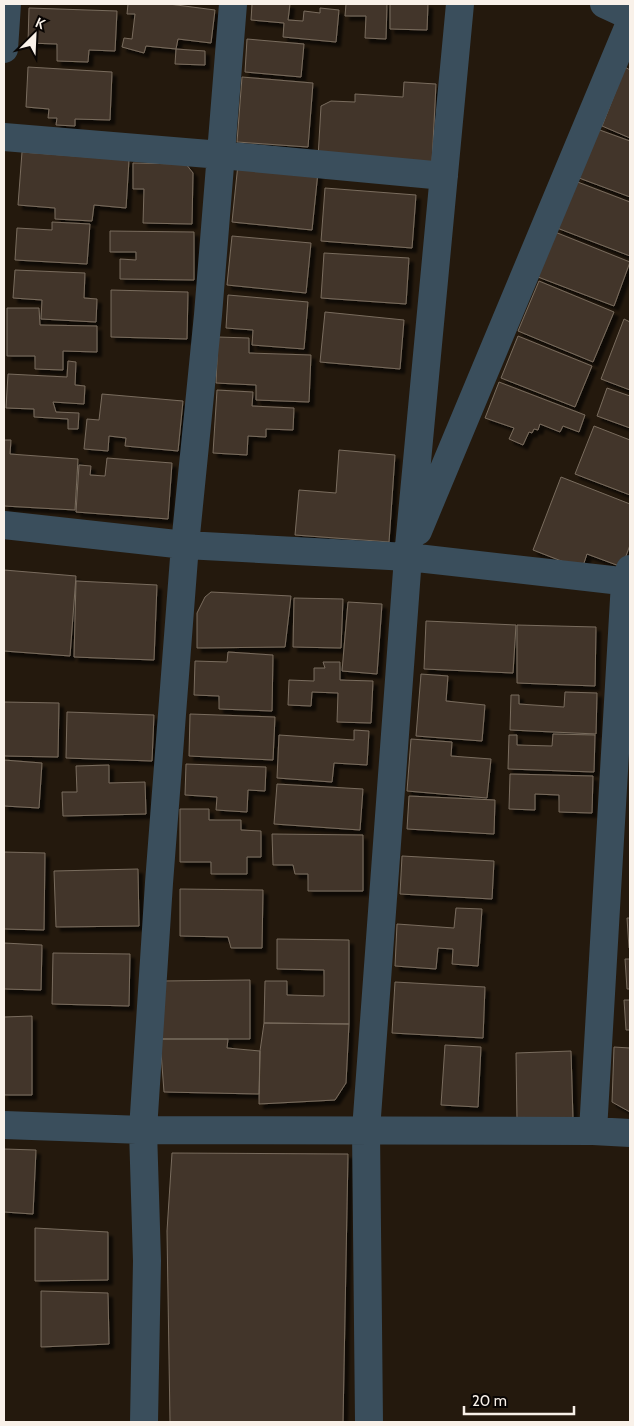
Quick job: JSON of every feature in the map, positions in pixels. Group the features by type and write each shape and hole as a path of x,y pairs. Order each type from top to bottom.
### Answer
{"street":[{"path":"4,49 7,4"},
{"path":"144,1422 147,1261 143,1130 159,883 185,545 208,315 233,4"},
{"path":"369,1422 366,1130 408,557 460,4"},
{"path":"604,4 630,16"},
{"path":"408,557 630,23"},
{"path":"4,137 444,176"},
{"path":"4,525 185,545 408,557 629,578 593,1131"},
{"path":"4,1125 143,1130 593,1131 630,1133"}],"building":[{"path":"128,4 169,4 215,10 211,43 178,39 176,49 146,46 144,53 122,47 124,38 132,39 135,14 127,14"},
{"path":"252,4 290,4 288,20 303,21 304,11 320,13 320,8 339,10 336,42 283,37 284,23 251,20"},
{"path":"346,4 387,4 386,39 365,38 366,16 345,16"},
{"path":"390,4 428,4 427,30 390,29"},
{"path":"29,8 117,11 115,51 89,50 88,62 57,61 57,44 28,43"},
{"path":"247,39 304,44 301,77 245,72"},
{"path":"176,49 205,51 205,65 175,64"},
{"path":"28,67 112,72 110,120 75,119 75,126 56,125 57,118 48,118 49,109 26,107"},
{"path":"625,67 630,70 630,138 602,126"},
{"path":"242,77 313,83 308,147 237,142"},
{"path":"404,82 436,84 432,164 318,158 321,106 331,101 355,102 355,94 403,97"},
{"path":"597,129 630,141 630,197 579,178"},
{"path":"22,152 129,160 126,208 94,205 92,221 55,219 55,208 18,205"},
{"path":"133,163 186,164 193,173 192,224 143,223 144,189 133,189"},
{"path":"238,164 318,172 312,230 232,222"},
{"path":"575,181 630,202 630,256 557,228"},
{"path":"325,188 416,195 412,248 321,241"},
{"path":"52,222 90,224 87,264 15,260 17,228 52,230"},
{"path":"110,231 194,232 194,280 120,279 120,259 136,260 136,252 110,252"},
{"path":"555,232 630,262 614,306 538,277"},
{"path":"232,236 311,243 306,293 227,285"},
{"path":"324,253 409,258 406,304 321,298"},
{"path":"15,270 85,273 84,298 97,299 96,322 41,319 42,300 13,298"},
{"path":"539,281 614,312 593,362 518,331"},
{"path":"111,290 188,292 187,339 111,337"},
{"path":"228,295 308,302 304,349 252,345 253,330 226,328"},
{"path":"7,308 39,308 40,325 97,326 97,352 63,351 63,370 35,369 35,356 7,356"},
{"path":"325,312 404,320 400,369 320,362"},
{"path":"624,319 630,322 630,390 601,379"},
{"path":"518,336 592,366 575,407 501,378"},
{"path":"218,337 249,338 249,353 311,355 309,402 256,400 256,385 216,383"},
{"path":"68,361 76,362 75,385 85,386 84,404 53,402 56,412 79,413 78,429 68,429 68,419 34,417 34,409 6,408 8,374 67,377"},
{"path":"499,382 585,415 579,432 563,426 560,432 540,424 538,430 534,429 532,433 529,432 523,445 509,439 514,428 485,418"},
{"path":"607,388 630,396 630,428 597,416"},
{"path":"217,390 253,392 252,406 294,408 293,430 266,429 266,437 248,436 247,455 213,453"},
{"path":"102,394 183,401 178,451 125,446 126,438 109,436 108,451 84,449 87,419 99,420"},
{"path":"594,426 630,440 630,495 575,474"},
{"path":"4,440 11,440 10,454 78,459 75,510 4,506"},
{"path":"339,450 395,455 389,542 295,535 299,490 336,493"},
{"path":"107,458 172,463 168,519 76,512 79,465 91,466 90,475 105,476"},
{"path":"561,477 630,504 630,545 622,567 587,554 582,569 533,550"},
{"path":"4,570 76,576 70,656 4,651"},
{"path":"76,581 157,585 154,660 74,657"},
{"path":"211,592 291,596 285,647 197,648 197,613 205,597"},
{"path":"294,598 343,599 341,648 293,647"},
{"path":"348,602 382,604 377,674 342,671"},
{"path":"426,621 516,625 513,673 424,669"},
{"path":"517,625 596,627 595,686 517,683"},
{"path":"228,652 273,655 272,711 219,709 219,696 194,695 195,661 227,662"},
{"path":"323,662 340,662 340,680 373,681 371,723 337,722 338,693 312,692 311,706 288,705 289,680 314,681 314,668 325,668"},
{"path":"421,674 448,676 446,701 485,705 482,741 416,736"},
{"path":"565,692 597,693 596,734 510,730 511,695 519,695 519,704 564,707"},
{"path":"4,702 59,703 58,757 4,756"},
{"path":"67,712 154,715 152,761 66,758"},
{"path":"190,714 275,717 273,760 189,756"},
{"path":"354,730 369,731 367,765 334,763 332,782 277,778 279,735 354,740"},
{"path":"553,734 595,735 594,772 508,769 509,735 517,735 517,745 552,746"},
{"path":"411,739 452,742 451,756 491,759 487,798 407,791"},
{"path":"4,760 42,763 39,808 4,806"},
{"path":"186,764 266,767 265,791 248,790 247,812 216,810 217,797 185,795"},
{"path":"109,765 109,783 145,782 146,814 63,816 62,792 77,792 76,766"},
{"path":"510,774 593,776 592,813 559,812 559,795 535,794 535,810 509,809"},
{"path":"277,784 363,789 360,830 274,824"},
{"path":"409,796 495,800 494,834 407,829"},
{"path":"180,809 209,809 209,820 241,820 241,830 261,831 261,857 247,857 247,874 211,874 211,862 180,862"},
{"path":"272,834 363,835 363,891 308,891 308,874 295,874 293,865 273,865"},
{"path":"4,852 45,853 44,930 4,929"},
{"path":"402,856 494,861 492,899 400,894"},
{"path":"138,869 139,926 56,927 54,871"},
{"path":"180,889 263,890 262,948 231,948 228,937 180,936"},
{"path":"456,908 482,909 478,966 452,964 453,949 438,948 436,969 395,966 397,924 454,928"},
{"path":"627,918 630,918 629,948"},
{"path":"277,939 349,940 349,1024 264,1023 265,981 287,981 287,995 324,996 324,970 277,969"},
{"path":"4,943 42,945 41,990 4,989"},
{"path":"53,953 130,954 129,1006 52,1004"},
{"path":"625,959 630,959 630,989 627,989"},
{"path":"250,980 250,1039 160,1039 160,981"},
{"path":"395,982 485,987 483,1038 392,1033"},
{"path":"624,1000 630,1000 630,1030 626,1030"},
{"path":"32,1016 32,1095 4,1095 4,1017"},
{"path":"264,1023 349,1024 346,1083 335,1100 259,1104 260,1051"},
{"path":"160,1039 228,1039 227,1048 260,1051 259,1094 164,1092"},
{"path":"445,1045 481,1047 478,1107 441,1105"},
{"path":"614,1047 630,1048 630,1112 612,1102"},
{"path":"571,1051 573,1120 517,1121 516,1053"},
{"path":"4,1149 36,1150 33,1214 4,1212"},
{"path":"172,1153 348,1154 343,1422 170,1422 167,1231"},
{"path":"35,1228 108,1232 108,1280 35,1281"},
{"path":"41,1291 108,1293 109,1344 41,1347"}]}
